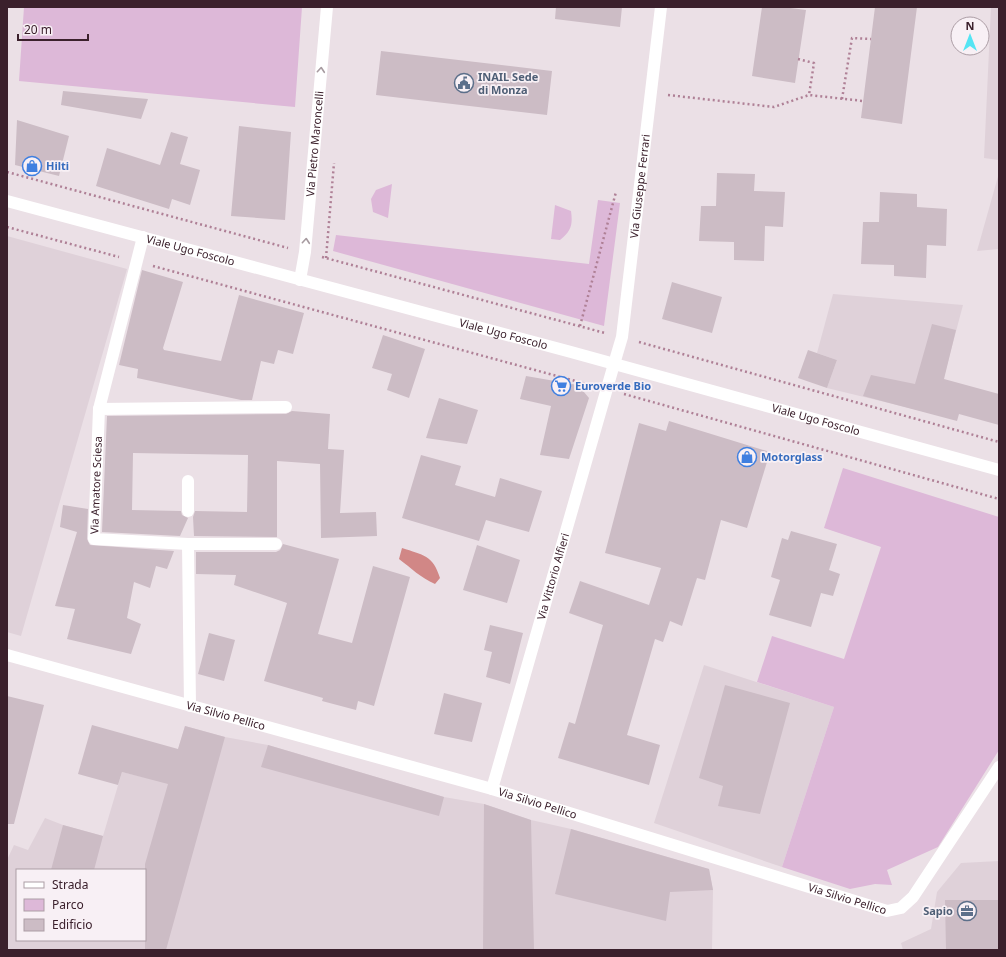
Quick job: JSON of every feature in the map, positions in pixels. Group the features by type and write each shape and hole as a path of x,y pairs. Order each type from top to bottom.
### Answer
{"street":[{"name":"Via Pietro Maroncelli","path":"300,280 305,252 327,7"},
{"name":"Via Giuseppe Ferrari","path":"614,364 622,337 661,7"},
{"name":"Viale Ugo Foscolo","path":"7,201 614,364 999,470"},
{"name":"Via Amatore Sciesa","path":"143,237 99,409 94,539 188,540 276,544"},
{"name":"Via Vittorio Alfieri","path":"492,789 614,364"},
{"path":"99,409 286,407"},
{"path":"188,481 188,511"},
{"path":"188,540 190,706"},
{"name":"Via Silvio Pellico","path":"7,655 492,789 887,911 901,908 913,897 999,767"}],"path":[{"path":"842,99 852,38 871,40"},
{"path":"798,59 814,63 810,95"},
{"path":"676,96 774,107 810,95 863,101"},
{"path":"326,258 334,163"},
{"path":"7,172 622,337 999,442"},
{"path":"580,326 616,192"},
{"path":"7,227 607,389 999,499"}],"shaded area":[{"path":"991,7 999,7 999,160 984,158 989,56 990,56"},
{"path":"999,173 999,249 977,251"},
{"path":"7,236 127,269 21,636 7,632"},
{"path":"833,294 963,305 934,414 827,388 837,360 817,353"},
{"path":"402,548 430,560 437,570 440,578 435,584 421,576 399,559"},
{"path":"704,665 834,707 782,867 654,823"},
{"path":"185,726 225,737 268,745 444,797 484,804 531,820 571,829 709,869 713,890 712,950 7,950 7,860 14,845 28,850 45,818 63,825 103,836 122,772 168,783"},
{"name":"Sapio","path":"999,861 999,950 903,950 901,943 931,929 937,892 961,863"}],"green space":[{"path":"24,7 302,7 295,107 19,81"},
{"path":"392,184 388,218 373,212 371,199 376,190"},
{"path":"598,200 620,203 604,326 333,251 336,235 589,264"},
{"path":"555,205 571,211 572,220 569,231 560,240 551,239"},
{"path":"843,468 999,517 999,750 938,847 887,870 892,885 875,884 850,889 782,867 834,707 757,682 772,636 844,659 881,547 824,528"}],"building":[{"path":"556,7 622,7 620,27 555,19"},
{"path":"762,7 783,7 806,10 795,83 752,76"},
{"path":"875,7 917,7 902,124 861,118"},
{"name":"INAIL Sede di Monza","path":"381,51 552,71 547,115 376,95"},
{"path":"63,91 148,99 141,119 61,105"},
{"path":"17,120 69,136 59,176 15,165"},
{"path":"239,126 291,132 285,220 231,216"},
{"path":"171,132 188,137 180,164 200,170 190,205 172,199 169,209 96,186 107,148 160,165"},
{"path":"717,173 755,174 754,191 785,192 783,227 765,226 764,261 734,260 734,242 699,241 701,206 716,206"},
{"path":"880,192 917,194 917,207 947,209 946,246 927,245 926,278 894,276 894,265 861,264 863,222 879,222"},
{"path":"142,270 183,282 163,348 164,350 221,361 239,295 304,313 293,354 278,350 274,364 261,361 252,400 241,400 137,378 138,369 119,365"},
{"path":"672,282 722,297 712,333 662,319"},
{"path":"932,324 956,330 944,379 999,394 999,425 959,414 957,421 863,396 871,375 915,384"},
{"path":"383,335 425,349 409,398 387,390 392,374 372,368"},
{"path":"808,350 837,360 827,388 798,378"},
{"path":"526,376 578,385 589,398 569,459 540,455 551,406 520,399"},
{"path":"439,398 478,410 467,444 426,438"},
{"path":"292,411 330,414 328,449 344,450 340,513 376,512 377,536 321,538 320,464 277,461 277,537 194,536 193,517 195,511 247,512 248,455 133,453 132,510 181,511 182,515 188,518 180,536 102,532 107,416 286,414"},
{"path":"669,421 770,452 747,528 721,520 705,580 697,578 682,626 670,621 663,642 655,639 627,735 660,745 649,785 558,758 569,722 575,724 603,625 569,613 580,581 649,605 661,568 605,553 639,423 666,431"},
{"path":"421,455 461,466 455,485 495,497 500,478 542,491 529,532 486,520 479,541 402,518"},
{"path":"63,505 88,509 87,539 90,545 174,551 167,569 156,566 150,588 134,582 127,618 141,624 131,654 67,639 75,609 55,606 77,532 60,527"},
{"path":"791,531 837,544 829,570 840,574 833,596 821,593 811,627 769,615 780,580 771,577 782,538 788,540"},
{"path":"283,544 339,559 318,634 352,643 373,566 410,577 374,706 358,701 356,710 322,701 323,698 264,681 287,603 234,585 236,575 196,574 196,552 276,552 280,550"},
{"path":"477,545 520,560 507,603 463,590"},
{"path":"490,625 523,633 510,684 486,677 492,652 484,650"},
{"path":"209,633 235,640 224,681 198,674"},
{"path":"725,685 790,703 760,814 718,806 723,786 699,778"},
{"path":"444,693 482,703 472,742 434,734"},
{"path":"7,696 44,705 14,824 7,824"},
{"path":"92,725 178,749 185,726 225,737 166,950 145,950 145,864 168,784 122,772 118,785 78,774"},
{"path":"268,745 444,797 439,816 261,767"},
{"path":"484,804 531,820 534,950 483,950"},
{"path":"63,825 103,836 94,869 51,869"},
{"path":"571,829 709,869 713,890 670,892 666,921 555,894"},
{"path":"945,900 999,900 999,950 946,950"}],"place":[{"name":"INAIL Sede di Monza","path":"464,83"},
{"name":"Hilti","path":"32,166"},
{"name":"Euroverde Bio","path":"561,386"},
{"name":"Motorglass","path":"747,457"},
{"name":"Sapio","path":"967,911"}]}
